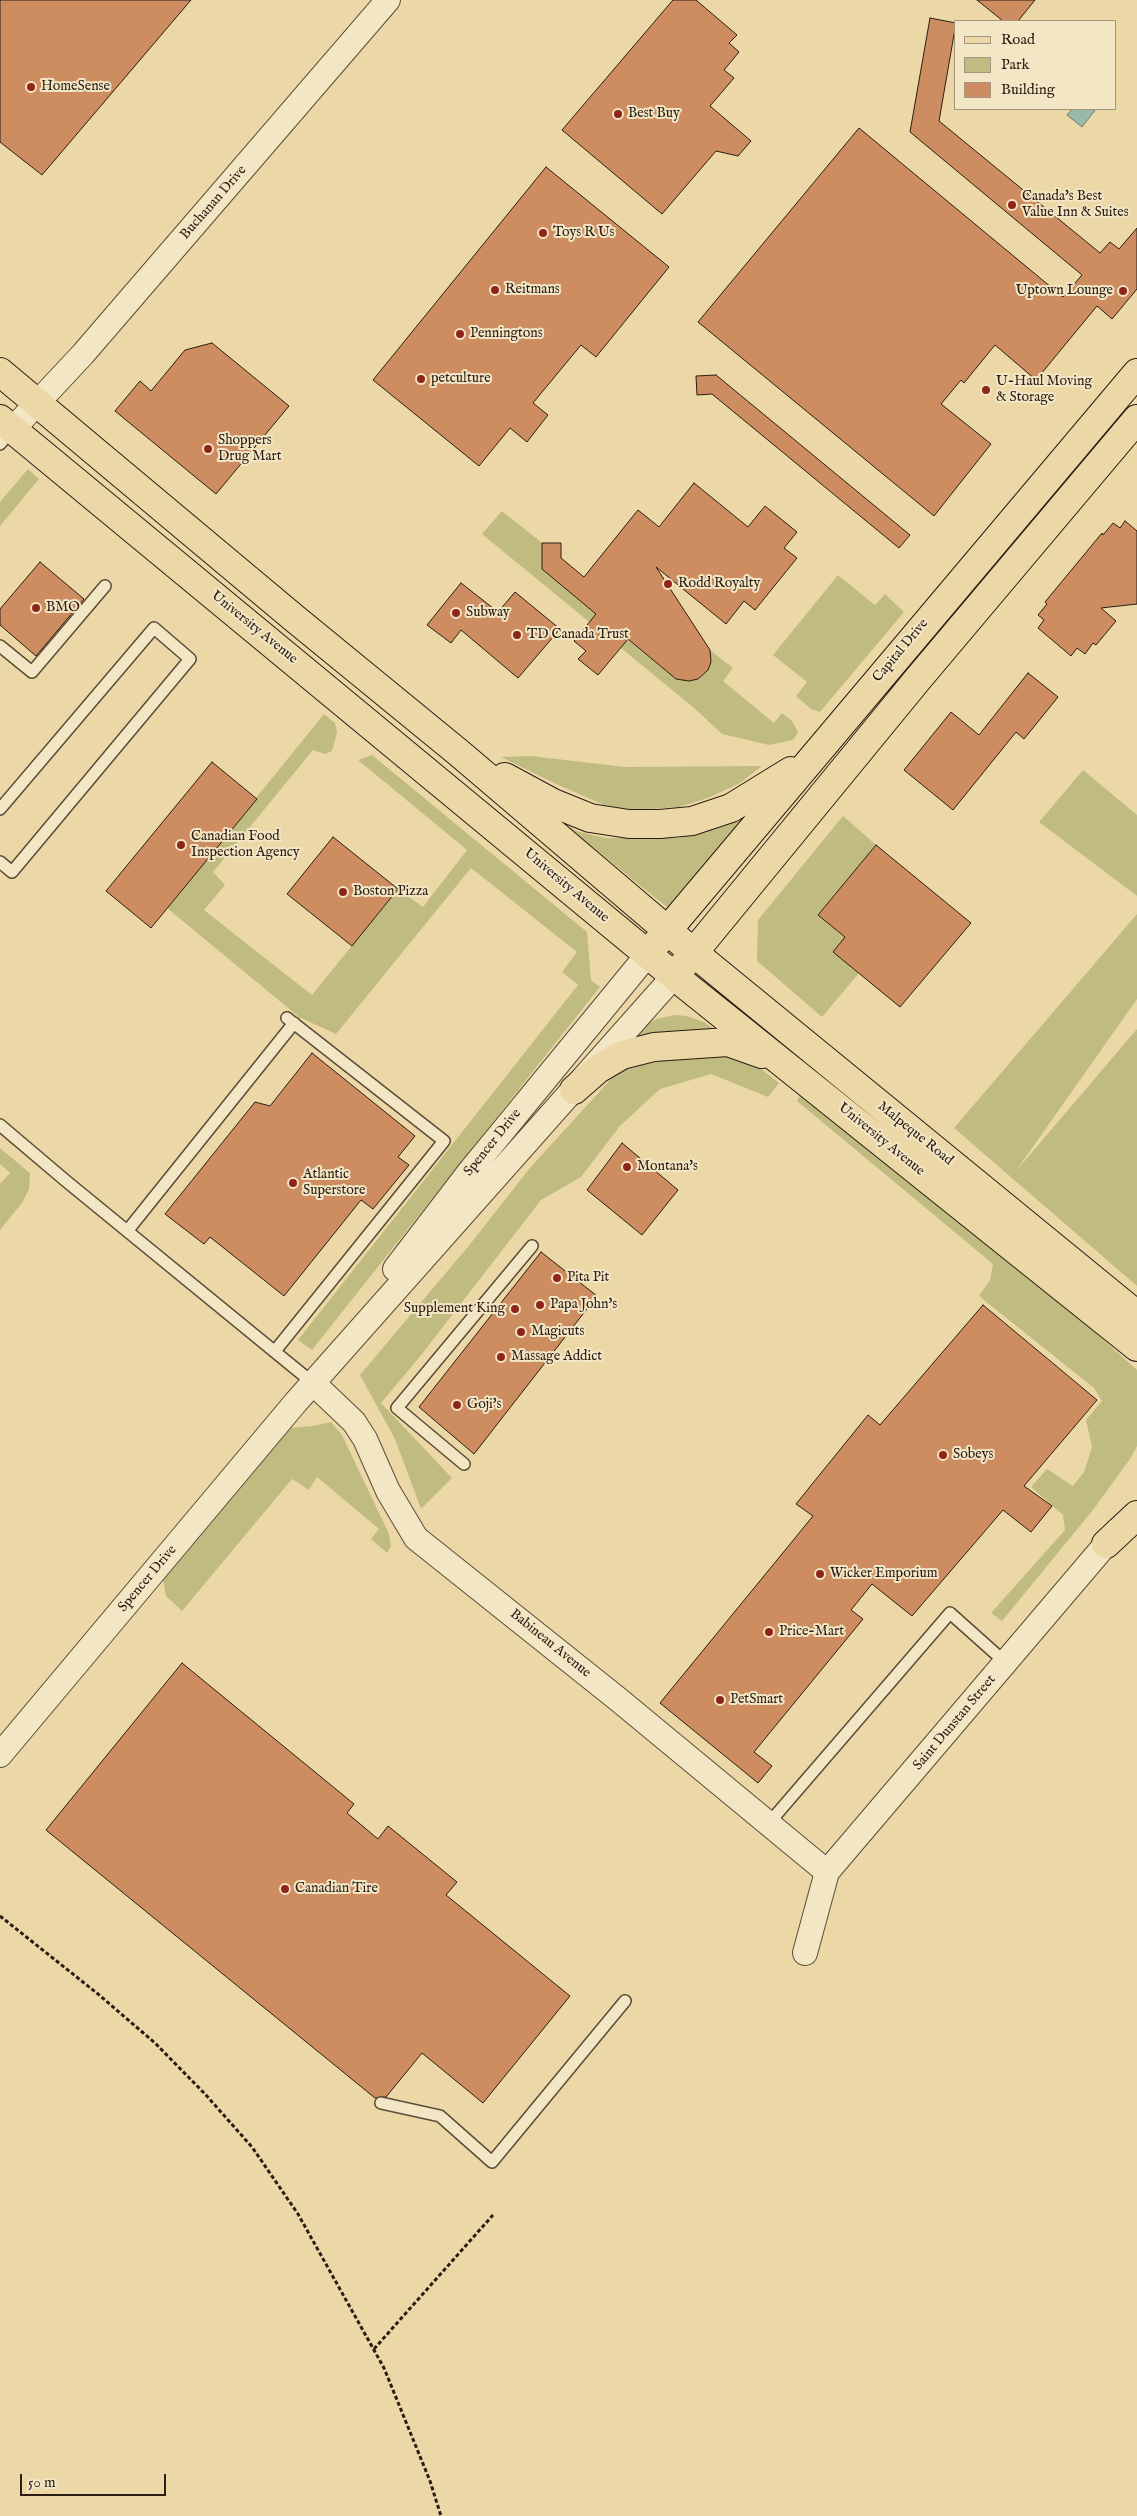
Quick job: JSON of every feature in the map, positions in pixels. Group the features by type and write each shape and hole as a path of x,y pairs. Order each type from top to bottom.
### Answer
{"main road":[{"path":"0,372 459,753 694,953"},
{"name":"Capital Drive","path":"667,931 1137,373"},
{"path":"674,976 918,679 1137,419"},
{"name":"University Avenue","path":"4,431 274,643 674,976 835,1103 1137,1347"},
{"path":"459,753 552,803 590,818 629,824 678,823 712,816 731,808 812,758"},
{"name":"Spencer Drive","path":"648,954 667,931"},
{"name":"Malpeque Road","path":"694,953 1137,1315"},
{"path":"574,1090 598,1069 622,1056 654,1047 728,1042 752,1049 776,1062 835,1103"},
{"path":"1106,1544 1137,1515"}],"street":[{"name":"Buchanan Drive","path":"4,431 37,404 155,272 388,0"},
{"name":"Spencer Drive","path":"330,1363 395,1270 470,1170 648,954"},
{"name":"Spencer Drive","path":"0,1755 296,1402 674,976"},
{"name":"Babineau Avenue","path":"313,1383 354,1422 365,1439 388,1491 416,1538 827,1872"},
{"name":"Saint Dunstan Street","path":"805,1953 827,1872 1137,1508"}],"lane":[{"path":"0,646 32,672 105,586"},
{"path":"0,809 154,628 190,659 12,872 0,862"},
{"path":"128,1230 291,1020 444,1141 275,1351"},
{"path":"0,1124 313,1383"},
{"path":"464,1464 398,1408 532,1246"},
{"path":"769,1823 950,1613 1006,1662"},
{"path":"381,2103 440,2116 492,2162 625,2001"}],"path":[{"path":"0,1916 98,1994 155,2043 205,2094 252,2147 298,2214 384,2368 430,2481 440,2516"},
{"path":"374,2349 493,2215"}],"green space":[{"path":"28,469 39,479 0,526 0,502"},
{"path":"502,511 542,543 542,569 676,679 689,681 698,679 708,670 711,662 710,650 733,668 723,681 774,723 782,713 792,721 798,732 793,740 769,745 722,734 694,708 482,534"},
{"path":"838,575 875,605 885,594 904,612 820,712 811,709 796,696 807,682 773,655"},
{"path":"324,714 335,723 337,733 332,751 325,754 313,750 213,872 225,885 204,910 312,995 398,889 423,907 467,850 358,760 372,755 587,932 591,980 600,987 312,1350 298,1340 578,985 562,972 577,952 471,868 336,1034 299,1017 167,908"},
{"path":"531,756 625,767 762,766 740,783 708,798 679,807 636,810 604,805 501,757"},
{"path":"1083,770 1137,815 1137,896 1039,822"},
{"path":"748,815 668,908 563,823 579,832 606,838 678,838 725,826"},
{"path":"843,816 876,845 818,915 845,937 859,973 822,1017 757,961 758,920"},
{"path":"1137,914 1137,999 1016,1171 1137,1029 1137,1286 954,1128"},
{"path":"674,1015 687,1016 704,1022 714,1029 619,1051 642,1026 657,1019"},
{"path":"703,1053 747,1058 779,1083 768,1097 711,1074 660,1089 620,1126 581,1177 541,1200 422,1354 381,1403 452,1478 421,1509 395,1439 360,1375 471,1243 529,1169 611,1079 627,1068"},
{"path":"800,1095 1054,1296 1137,1370 1137,1446 1130,1459 1093,1510 1002,1621 991,1613 1065,1530 1063,1515 1031,1487 1047,1469 1073,1486 1084,1472 1092,1447 1086,1420 1102,1401 1094,1388 979,1296 990,1280 993,1264 797,1101"},
{"path":"0,1148 30,1173 29,1189 22,1203 0,1230 0,1184 10,1173 0,1164"},
{"path":"331,1422 342,1435 389,1534 391,1546 387,1553 371,1539 379,1529 317,1477 309,1490 292,1479 182,1611 166,1596 163,1580 289,1428"}],"shaded area":[{"path":"1071,110 1095,110 1082,127 1067,115"}],"building":[{"path":"0,0 191,0 42,175 0,142"},
{"path":"673,0 696,0 737,35 729,43 739,52 724,70 734,78 710,106 751,141 738,156 716,151 662,214 562,130"},
{"path":"977,0 1035,0 1019,20 1002,20"},
{"path":"930,18 954,23 954,35 939,121 1100,253 1110,242 1119,249 1137,228 1137,289 1112,319 1097,306 1036,380 995,345 964,383 961,380 941,404 991,444 934,516 698,322 859,128 1063,297 1082,275 910,132"},
{"path":"546,167 669,267 596,357 581,345 533,403 548,415 527,442 510,428 479,466 373,380"},
{"name":"Shoppers Drug Mart","path":"212,343 289,406 216,494 115,411 140,381 151,391 185,350"},
{"path":"716,375 910,535 899,548 712,394 697,395 696,376"},
{"name":"Rodd Royalty","path":"694,483 748,527 765,506 797,532 784,548 797,558 755,610 744,601 726,624 656,567 710,650 711,662 708,670 698,679 689,681 676,679 628,639 598,675 578,659 586,651 574,641 596,614 542,569 542,543 561,543 561,558 584,577 638,510 659,527"},
{"path":"1125,521 1137,531 1137,604 1101,608 1116,621 1096,645 1093,643 1085,654 1077,648 1071,656 1038,628 1044,620 1038,615 1047,604 1045,602 1102,533 1103,535 1113,523 1120,528"},
{"path":"40,562 84,599 36,656 0,625 0,609"},
{"name":"TD Canada Trust","path":"461,583 498,612 515,592 560,629 518,678 461,630 451,643 427,625"},
{"path":"1028,673 1058,697 1024,739 1016,732 953,810 904,770 951,712 979,735"},
{"name":"Canadian Food Inspection Agency","path":"212,762 257,799 151,928 106,891"},
{"name":"Boston Pizza","path":"333,837 398,889 352,946 287,894"},
{"path":"876,845 971,923 900,1007 833,952 845,937 818,915"},
{"name":"Atlantic Superstore","path":"312,1053 415,1136 398,1157 409,1165 373,1209 361,1200 284,1296 210,1237 204,1244 165,1214 255,1102 270,1106"},
{"name":"Montana's","path":"622,1143 678,1190 642,1235 587,1190"},
{"path":"541,1252 597,1296 474,1454 419,1407"},
{"name":"Sobeys","path":"983,1305 1097,1400 1024,1486 1052,1506 1031,1532 1003,1510 912,1616 872,1584 851,1610 863,1619 754,1752 772,1766 758,1783 660,1703 813,1516 796,1504 868,1415 880,1425"},
{"name":"Canadian Tire","path":"182,1663 354,1804 347,1813 378,1839 388,1826 457,1882 446,1895 570,1996 483,2103 422,2053 386,2097 375,2098 46,1830"}],"place":[{"name":"HomeSense","path":"31,87"},
{"name":"Best Buy","path":"618,114"},
{"name":"Canada's Best Value Inn & Suites","path":"1012,205"},
{"name":"Toys R Us","path":"543,233"},
{"name":"Reitmans","path":"495,290"},
{"name":"Uptown Lounge","path":"1123,291"},
{"name":"Penningtons","path":"460,334"},
{"name":"petculture","path":"421,379"},
{"name":"U-Haul Moving & Storage","path":"986,390"},
{"name":"Shoppers Drug Mart","path":"208,449"},
{"name":"Rodd Royalty","path":"668,584"},
{"name":"BMO","path":"36,608"},
{"name":"Subway","path":"456,613"},
{"name":"TD Canada Trust","path":"517,635"},
{"name":"Canadian Food Inspection Agency","path":"181,845"},
{"name":"Boston Pizza","path":"343,892"},
{"name":"Montana's","path":"627,1167"},
{"name":"Atlantic Superstore","path":"293,1183"},
{"name":"Pita Pit","path":"557,1278"},
{"name":"Papa John's","path":"540,1305"},
{"name":"Supplement King","path":"515,1309"},
{"name":"Magicuts","path":"521,1332"},
{"name":"Massage Addict","path":"501,1357"},
{"name":"Goji's","path":"457,1405"},
{"name":"Sobeys","path":"943,1455"},
{"name":"Wicker Emporium","path":"820,1574"},
{"name":"Price-Mart","path":"769,1632"},
{"name":"PetSmart","path":"720,1700"},
{"name":"Canadian Tire","path":"285,1889"}]}
